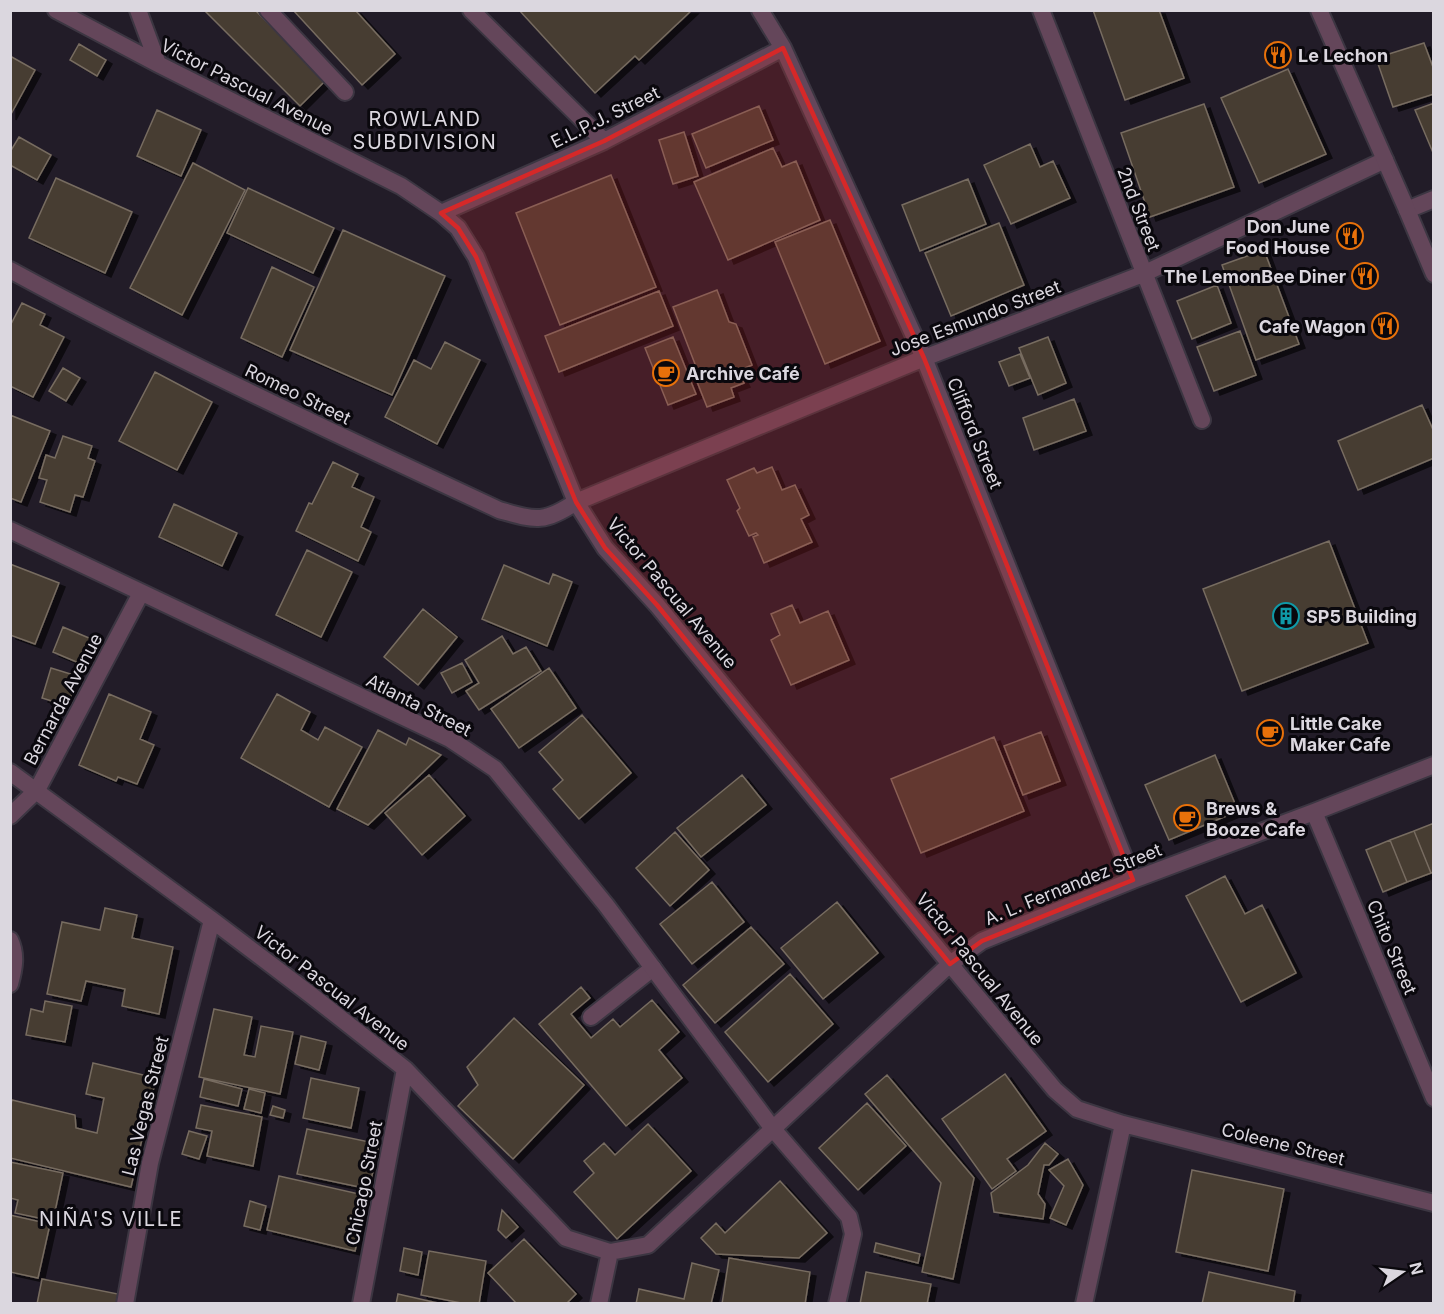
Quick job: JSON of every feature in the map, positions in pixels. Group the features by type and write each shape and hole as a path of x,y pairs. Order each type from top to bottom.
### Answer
{"street":[{"name":"Victor Pascual Avenue","path":"56,10 401,186 441,213 458,228 476,257 576,502 605,548 657,605 1055,1090 1077,1109 1123,1124"},
{"path":"138,10 158,64"},
{"path":"268,10 345,92"},
{"path":"471,10 604,141"},
{"name":"Clifford Street","path":"760,10 783,48 924,358 1133,880"},
{"name":"2nd Street","path":"1041,10 1202,420"},
{"path":"1319,10 1407,210 1429,251 1434,274"},
{"name":"E.L.P.J. Street","path":"441,213 604,141 783,48"},
{"name":"Jose Esmundo Street","path":"576,502 924,358 1143,274 1385,160"},
{"path":"1407,210 1434,199"},
{"name":"Romeo Street","path":"10,270 88,312 285,410 499,510 541,519 560,513 576,502"},
{"name":"Atlanta Street","path":"10,530 450,739 495,769 606,905 773,1129"},
{"name":"Bernarda Avenue","path":"10,816 37,790 141,593"},
{"name":"A. L. Fernandez Street","path":"610,1252 648,1245 950,964 982,941 1133,880 1434,765"},
{"name":"Victor Pascual Avenue","path":"10,772 212,920 405,1069 566,1238 610,1252"},
{"name":"Chito Street","path":"1314,812 1434,1098"},
{"name":"Las Vegas Street","path":"125,1304 150,1163 212,920"},
{"path":"10,940 15,949 10,984"},
{"path":"591,1017 653,968"},
{"name":"Chicago Street","path":"361,1304 405,1069"},
{"path":"1084,1304 1123,1124"},
{"name":"Coleene Street","path":"1123,1124 1434,1203"},
{"path":"773,1129 849,1217 853,1234 837,1304"},
{"path":"599,1304 610,1252"}],"highlighted area":[{"path":"783,48 924,358 1133,880 982,941 950,964 657,605 605,548 576,502 476,257 458,228 441,213 604,141"}],"building":[{"path":"204,10 255,10 325,81 300,106"},
{"path":"293,10 355,10 395,54 362,85"},
{"path":"519,10 692,10 639,60 635,56 595,93"},
{"path":"1093,10 1159,10 1184,78 1125,100"},
{"path":"1424,43 1434,70 1434,94 1393,107 1376,58"},
{"path":"79,44 106,60 97,76 70,60"},
{"path":"10,56 35,70 10,116"},
{"path":"1288,69 1326,154 1259,183 1221,98"},
{"path":"1434,103 1434,155 1415,110"},
{"path":"1204,104 1234,187 1150,217 1121,133"},
{"path":"759,106 773,140 706,168 692,134"},
{"path":"157,110 201,130 181,176 137,156"},
{"path":"684,132 698,176 673,184 659,140"},
{"path":"19,137 51,155 37,180 10,165 10,152"},
{"path":"1030,144 1040,167 1053,161 1070,198 1011,224 984,165"},
{"path":"773,148 782,167 796,161 820,220 728,260 694,182"},
{"path":"193,163 245,190 182,315 130,288"},
{"path":"611,175 656,287 560,325 516,213"},
{"path":"56,178 132,212 105,273 29,238"},
{"path":"968,179 986,224 920,251 902,205"},
{"path":"248,188 334,228 313,273 227,233"},
{"path":"830,220 880,341 825,364 775,242"},
{"path":"999,223 1024,285 951,316 925,253"},
{"path":"343,230 445,276 392,395 290,350"},
{"path":"1264,250 1299,344 1256,360 1222,265"},
{"path":"272,267 314,287 282,357 241,338"},
{"path":"1217,285 1231,323 1192,339 1177,301"},
{"path":"717,290 729,322 736,324 752,365 738,371 744,383 731,388 734,397 707,407 696,379 700,377 673,307"},
{"path":"659,291 673,326 559,372 545,336"},
{"path":"22,303 45,314 40,325 64,337 33,397 10,386 10,326"},
{"path":"1240,331 1256,375 1214,391 1197,347"},
{"path":"673,337 696,394 668,405 645,348"},
{"path":"1048,337 1066,383 1038,395 1019,348"},
{"path":"445,342 480,360 437,444 385,417 414,360 431,369"},
{"path":"1020,354 1030,378 1009,386 999,362"},
{"path":"63,368 80,378 66,401 49,391"},
{"path":"155,372 212,402 177,470 119,441"},
{"path":"1074,399 1086,431 1034,450 1023,418"},
{"path":"1422,405 1434,432 1434,458 1358,490 1338,441"},
{"path":"10,415 50,431 21,502 10,498"},
{"path":"63,436 92,446 88,458 95,461 83,497 75,495 70,512 40,502 47,480 39,478 46,455 55,458"},
{"path":"333,462 358,474 352,487 374,497 361,527 371,532 358,561 296,531"},
{"path":"772,467 782,490 795,485 809,515 801,519 812,542 764,563 753,537 758,535 756,533 749,536 737,511 740,508 727,480 754,468 757,473"},
{"path":"174,504 237,533 222,566 159,537"},
{"name":"SP5 Building","path":"1329,541 1368,643 1242,691 1203,589"},
{"path":"307,550 352,572 321,637 276,615"},
{"path":"10,564 59,583 35,644 10,635"},
{"path":"504,565 549,584 553,574 572,582 547,646 482,619"},
{"path":"792,605 800,623 828,611 849,660 791,685 771,640 780,635 771,614"},
{"path":"423,609 457,637 418,685 384,657"},
{"path":"63,627 96,641 86,666 53,652"},
{"path":"502,636 513,654 526,647 541,671 479,710 466,691 479,683 465,660"},
{"path":"462,663 472,682 452,693 441,673"},
{"path":"51,668 77,676 68,706 42,698"},
{"path":"549,668 576,708 519,748 491,709"},
{"path":"109,694 151,712 140,739 154,745 137,784 118,777 116,781 79,765"},
{"path":"277,694 310,712 301,730 318,740 325,727 362,747 329,807 241,758"},
{"path":"582,715 631,773 579,819 553,789 563,780 539,752"},
{"path":"378,730 406,745 409,738 441,755 368,825 337,809"},
{"path":"1041,732 1060,781 1023,795 1004,746"},
{"path":"994,737 1024,811 921,853 891,779"},
{"path":"1215,755 1238,811 1169,840 1145,785"},
{"path":"429,775 465,816 422,855 385,813"},
{"path":"742,775 766,805 701,857 677,828"},
{"path":"1434,823 1434,872 1431,873 1414,831"},
{"path":"1414,831 1431,873 1407,882 1390,840"},
{"path":"675,832 709,870 670,906 636,868"},
{"path":"1390,840 1407,882 1383,892 1366,850"},
{"path":"1225,876 1245,914 1262,905 1296,973 1241,1002 1186,896"},
{"path":"712,882 744,922 692,964 660,924"},
{"path":"837,902 878,953 823,999 781,948"},
{"path":"105,908 137,915 132,938 173,947 159,1014 122,1006 125,989 86,981 81,1001 47,994 62,922 100,930"},
{"path":"751,927 784,964 715,1023 683,985"},
{"path":"790,974 833,1024 768,1082 725,1032"},
{"path":"581,987 590,998 571,1014 591,1038 613,1019 620,1027 652,1000 679,1032 659,1050 682,1078 626,1126 539,1024"},
{"path":"45,1001 72,1006 65,1042 26,1035 31,1009 43,1012"},
{"path":"214,1009 252,1017 244,1055 255,1057 261,1026 293,1032 280,1094 199,1077"},
{"path":"514,1018 584,1085 513,1159 458,1106 478,1085 467,1067"},
{"path":"301,1036 326,1042 319,1070 295,1064"},
{"path":"93,1063 156,1078 131,1187 10,1158 12,1100 75,1115 76,1128 97,1133 104,1098 86,1094"},
{"path":"1005,1074 1046,1131 1007,1159 1016,1171 992,1189 942,1119"},
{"path":"887,1075 974,1178 953,1279 922,1272 941,1183 865,1094"},
{"path":"311,1078 359,1088 351,1128 303,1118"},
{"path":"204,1079 242,1089 238,1106 200,1097"},
{"path":"249,1089 265,1093 261,1113 244,1109"},
{"path":"867,1103 906,1146 858,1190 819,1148"},
{"path":"201,1105 262,1117 253,1166 207,1156 212,1131 196,1128"},
{"path":"273,1106 285,1110 283,1118 270,1115"},
{"path":"648,1124 691,1171 617,1239 574,1192 594,1173 584,1161 604,1143 615,1155"},
{"path":"307,1129 379,1144 369,1189 297,1174"},
{"path":"189,1131 207,1136 199,1159 182,1154"},
{"path":"1045,1143 1058,1154 1049,1165 1044,1165 1038,1194 1045,1204 1043,1219 994,1212 991,1193 1028,1165"},
{"path":"1068,1159 1083,1185 1066,1225 1050,1218 1064,1186 1049,1170"},
{"path":"10,1162 63,1173 53,1221 15,1213 18,1200 10,1198"},
{"path":"1192,1170 1284,1189 1268,1271 1176,1252"},
{"path":"279,1176 368,1196 355,1251 267,1230"},
{"path":"780,1181 827,1233 799,1258 716,1254 701,1238 716,1223 725,1233"},
{"path":"250,1201 266,1206 260,1230 244,1226"},
{"path":"502,1210 518,1227 506,1238 498,1230"},
{"path":"10,1215 50,1224 38,1278 10,1272"},
{"path":"524,1239 576,1294 566,1304 517,1304 488,1273"},
{"path":"876,1243 920,1254 918,1263 874,1252"},
{"path":"404,1248 422,1252 418,1275 400,1271"},
{"path":"429,1251 486,1261 479,1304 466,1304 421,1295"},
{"path":"729,1258 810,1272 805,1304 722,1304"},
{"path":"692,1263 719,1270 711,1304 636,1304 639,1289 684,1299"},
{"path":"866,1272 931,1284 927,1304 860,1304"},
{"path":"1209,1272 1295,1291 1293,1304 1202,1304"},
{"path":"42,1279 118,1294 117,1304 37,1304"},
{"path":"398,1294 442,1304 396,1304"}],"place":[{"name":"Le Lechon","path":"1278,55"},
{"name":"Don June Food House","path":"1350,236"},
{"name":"The LemonBee Diner","path":"1365,276"},
{"name":"Cafe Wagon","path":"1385,326"},
{"name":"Archive Café","path":"666,373"},
{"name":"SP5 Building","path":"1286,616"},
{"name":"Little Cake Maker Cafe","path":"1270,733"},
{"name":"Brews & Booze Cafe","path":"1187,818"}],"district":[{"name":"ROWLAND SUBDIVISION","path":"425,130"},
{"name":"NIÑA'S VILLE","path":"111,1219"}]}
